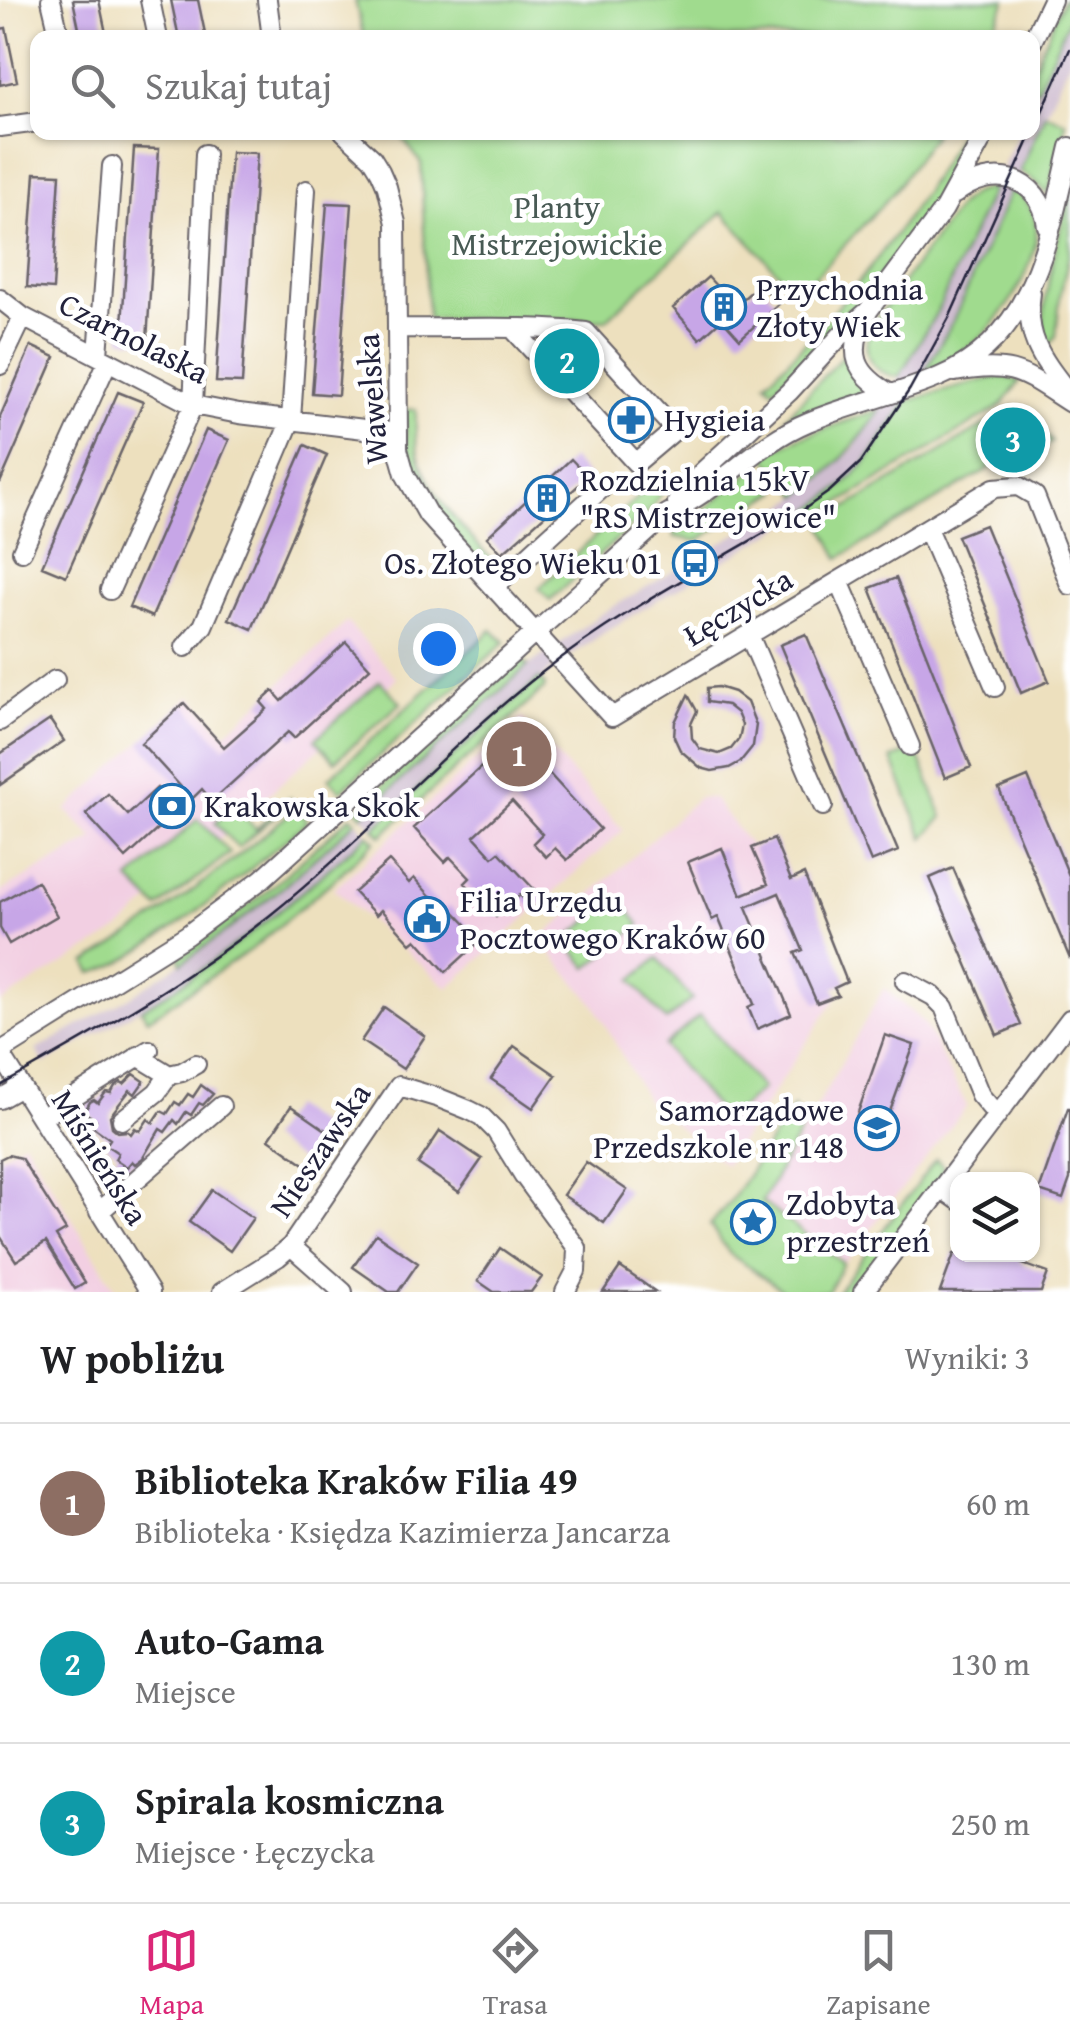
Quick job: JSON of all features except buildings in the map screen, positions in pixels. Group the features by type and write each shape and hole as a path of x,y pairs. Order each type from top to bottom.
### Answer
{"street":[{"path":"52,0 58,30"},
{"path":"150,0 156,30"},
{"path":"267,0 271,30"},
{"path":"1038,30 1052,0"},
{"path":"0,127 30,123"},
{"name":"Wawelska","path":"353,140 372,158 387,187 396,222 398,449 404,474 428,514 535,632"},
{"path":"0,1052 188,935 262,879 667,514 702,472 779,402 868,311 948,202 982,140"},
{"path":"1070,147 1029,303 1038,351 1070,395"},
{"path":"110,590 193,405 205,154"},
{"path":"22,551 103,358 112,166"},
{"path":"948,202 976,180 995,176 1012,179 1027,187 1040,202 1046,214 1047,236"},
{"path":"185,647 204,626 291,420 306,190"},
{"path":"946,375 997,336 1034,283"},
{"name":"Czarnolaska","path":"0,299 23,316 193,405 398,433"},
{"path":"868,311 856,340 858,364 871,382 891,394"},
{"path":"0,365 23,316"},
{"path":"397,328 514,330 586,332 675,430 636,463 514,330"},
{"path":"667,514 702,494 794,428 946,375 968,369 1012,369 1070,403"},
{"name":"Łęczycka","path":"535,632 612,717 994,488 1018,486 1035,496 1070,585"},
{"path":"494,587 602,488"},
{"path":"927,528 995,687"},
{"path":"839,581 910,746"},
{"path":"749,635 823,806"},
{"path":"0,720 56,680"},
{"path":"906,981 944,1007 980,1096 997,1115"},
{"path":"862,1292 1070,1019"},
{"name":"Miśnieńska","path":"0,1052 150,1292"},
{"path":"41,1118 144,1053 169,1075"},
{"path":"122,1120 157,1092 169,1075 196,1064"},
{"name":"Nieszawska","path":"222,1292 291,1246 399,1086 469,1110 496,1131 576,1248 576,1271 566,1292"},
{"path":"0,1099 21,1087"},
{"path":"99,1212 221,1106"},
{"path":"942,1188 950,1194"},
{"name":"Nieszawska","path":"291,1246 343,1292"}],"shaded area":[{"path":"1070,16 1070,59 1040,126 1040,84"},
{"path":"1015,140 1034,140 953,321 865,464 811,510 611,628 556,666 374,828 362,815 528,666 601,614 789,503 822,479 854,448 881,409 937,312"},
{"path":"347,622 397,678 119,930 0,1003 0,892 94,839 66,810 191,696 225,734"},
{"path":"522,718 623,830 448,988 334,889"},
{"path":"698,798 713,798 752,848 774,839 791,880 804,874 847,982 834,988 838,995 725,1165 647,1101 594,1004 540,940"},
{"path":"356,821 368,834 274,916 170,992 44,1064 36,1050 131,996 199,951 270,897"},
{"name":"Samorządowe Przedszkole nr 148","path":"884,988 924,1023 967,1106 845,1262 763,1201"},
{"path":"24,1141 117,1292 0,1292 0,1156"}],"green space":[{"path":"355,0 1006,0 993,30 362,30"},
{"path":"1063,0 1070,0 1070,16 1040,83 1040,52"},
{"path":"1045,113 1066,122 1048,195 1020,171 1033,140 1040,140"},
{"name":"Planty Mistrzejowickie","path":"404,140 930,140 892,194 798,295 723,212 606,320 428,319 421,163"},
{"path":"955,140 971,140 922,220 858,305 816,353 802,360 773,389 766,382 872,265"},
{"path":"993,187 937,312 899,377 881,371 867,352 872,325 959,205 973,193"},
{"path":"1011,190 1028,204 1036,222 1030,264 1007,306 980,338 925,371 953,321"},
{"path":"1070,192 1070,250 1056,336 1046,349 1046,295"},
{"path":"846,352 854,374 872,391 786,417"},
{"path":"995,377 1020,381 995,410 823,513 814,514 811,510 865,464 907,401"},
{"path":"416,409 417,449 430,483 452,515 503,572 494,576 483,565 449,527 420,485 409,456 405,410"},
{"path":"881,409 844,456 799,496 764,455 796,439"},
{"path":"1013,412 1023,413 1052,442 999,471 995,465 839,558 821,523"},
{"path":"754,469 760,469 778,491 697,541 675,537 674,534"},
{"path":"656,480 664,489 652,508 550,600 539,588"},
{"path":"492,630 505,642 341,791 329,778"},
{"path":"522,659 528,666 362,815 357,809"},
{"path":"539,679 544,689 381,836 374,828"},
{"path":"380,681 401,703 335,761 315,739"},
{"path":"916,749 943,817 924,838 892,759"},
{"path":"290,798 292,801 238,848 215,823 234,806 256,829"},
{"path":"298,806 307,822 251,869 138,952 92,973 86,963 195,889"},
{"path":"351,816 356,821 284,886 182,963 179,957 265,893"},
{"path":"198,819 230,853 158,908 130,880"},
{"path":"368,834 375,841 253,948 148,1019 141,1010 258,927"},
{"path":"618,897 640,925 588,968 565,940"},
{"path":"658,958 692,999 666,1021 632,980"},
{"path":"700,1015 762,1089 726,1120 664,1046"},
{"path":"793,1107 804,1124 762,1202 843,1263 828,1292 785,1292 730,1254 710,1225"},
{"path":"936,1159 943,1166 941,1177 854,1292 837,1292"}],"tram line":[{"path":"1040,116 1070,49"},
{"path":"0,1086 138,1007 269,916 505,703 571,651 830,491 861,462 910,389 950,316 1029,140"}],"place":[{"name":"Przychodnia Złoty Wiek","path":"724,307"},
{"name":"Auto-Gama","path":"567,361"},
{"name":"Hygieia","path":"631,420"},
{"name":"Spirala kosmiczna","path":"1013,440"},
{"name":"Rozdzielnia 15kV \"RS Mistrzejowice\"","path":"547,498"},
{"name":"Os. Złotego Wieku 01","path":"695,563"},
{"name":"Biblioteka Kraków Filia 49","path":"519,754"},
{"name":"Krakowska Skok","path":"172,806"},
{"name":"Filia Urzędu Pocztowego Kraków 60","path":"427,919"},
{"name":"Samorządowe Przedszkole nr 148","path":"877,1128"},
{"name":"Zdobyta przestrzeń","path":"753,1222"}]}
